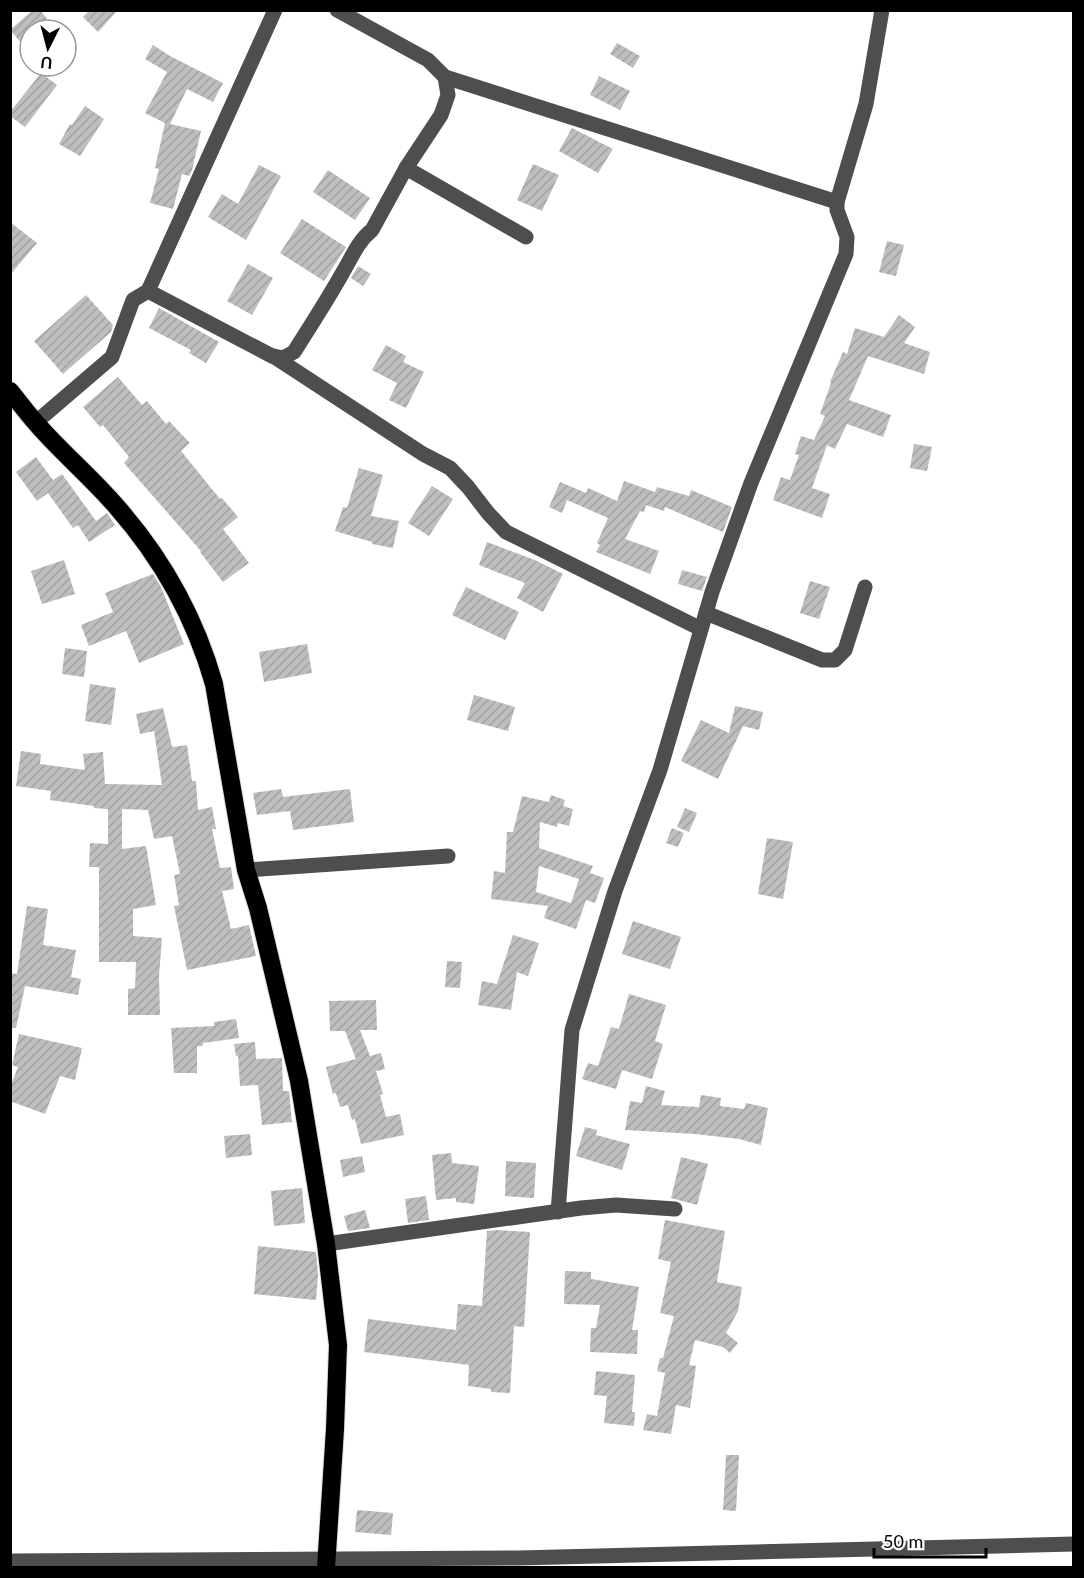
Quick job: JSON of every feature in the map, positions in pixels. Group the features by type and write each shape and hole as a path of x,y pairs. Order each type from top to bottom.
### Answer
{"highway":[{"path":"10,391 35,423 115,505 145,541 191,618 206,655 214,684 246,870 299,1081 326,1244 338,1346 326,1563"}],"street":[{"path":"35,423 112,357 133,300 148,291 275,10"},
{"path":"337,10 428,60 444,77 837,202"},
{"path":"558,1212 572,1030 615,891 660,770 706,613 751,483 846,254 847,237 837,210 837,202 866,104 882,10"},
{"path":"272,356 283,358 294,352 355,250 364,236 372,230 406,168 441,116 448,95 444,77"},
{"path":"406,168 526,237"},
{"path":"148,291 272,356 423,454 450,468 506,532 701,629"},
{"path":"706,613 822,660 836,660 845,650 865,587"},
{"path":"246,870 448,856"},
{"path":"326,1244 412,1230 616,1205 675,1209"},
{"path":"10,1561 326,1563 1074,1544"}],"building":[{"path":"33,10 40,10 46,18 24,18"},
{"path":"90,10 118,10 98,32 83,17"},
{"path":"18,23 18,39 10,30"},
{"path":"617,43 640,56 633,68 610,54"},
{"path":"153,45 223,83 213,102 187,89 170,124 201,131 192,170 189,176 182,174 173,209 150,203 159,169 155,168 165,123 145,113 167,72 145,59"},
{"path":"599,76 630,91 620,110 590,95"},
{"path":"37,78 48,78 57,85 25,127 10,116 10,112"},
{"path":"85,106 104,119 80,156 59,144 70,124 72,125"},
{"path":"572,128 613,149 598,173 559,151"},
{"path":"533,164 559,175 542,211 517,200"},
{"path":"259,165 281,176 246,240 208,217 222,194 238,204"},
{"path":"328,170 370,198 355,220 313,192"},
{"path":"302,219 346,247 324,281 280,253"},
{"path":"10,222 37,243 10,275"},
{"path":"887,241 904,245 896,276 879,272"},
{"path":"248,264 273,278 252,315 227,301"},
{"path":"358,266 371,274 363,286 351,278"},
{"path":"86,295 113,325 111,332 63,374 34,341"},
{"path":"159,308 219,342 206,363 189,353 191,350 149,328"},
{"path":"899,315 915,327 904,343 930,352 924,374 868,356 849,400 891,415 883,437 847,424 835,449 827,445 812,488 830,494 822,518 773,500 781,477 790,480 799,455 795,454 801,436 814,440 825,416 820,414 830,382 843,352 847,354 855,328 884,337"},
{"path":"386,345 406,356 403,362 424,372 406,408 389,400 397,383 372,370"},
{"path":"118,377 142,405 147,401 166,424 169,421 190,443 181,451 220,499 222,498 238,517 223,529 249,563 223,582 201,551 124,463 129,457 103,425 100,427 83,407"},
{"path":"914,444 932,447 927,471 910,468"},
{"path":"36,457 53,480 62,474 96,521 107,513 115,525 89,542 78,525 73,528 48,493 37,501 16,472"},
{"path":"359,468 383,475 371,516 399,521 393,548 372,544 372,542 335,531 343,507 347,508"},
{"path":"624,481 655,492 657,487 689,496 691,490 732,507 723,532 665,507 664,511 646,505 644,512 640,511 625,539 659,551 650,574 596,552 600,545 597,543 608,518 567,500 562,513 549,507 560,482 586,493 588,488 617,501"},
{"path":"432,486 453,499 429,536 408,523"},
{"path":"487,542 535,560 563,574 543,612 517,598 525,583 479,565"},
{"path":"64,560 75,594 42,604 31,571"},
{"path":"682,570 707,577 702,591 678,584"},
{"path":"153,574 161,587 184,644 139,663 126,631 89,646 81,625 113,612 105,593"},
{"path":"810,581 830,587 819,619 800,613"},
{"path":"466,587 519,612 505,640 452,615"},
{"path":"307,644 312,673 264,682 259,652"},
{"path":"65,648 87,651 84,677 62,674"},
{"path":"90,684 116,688 111,725 85,721"},
{"path":"474,695 515,707 508,731 467,720"},
{"path":"735,706 763,712 759,730 743,726 718,779 681,761 701,720 729,733"},
{"path":"163,708 172,747 187,745 192,781 196,781 198,810 212,807 216,829 212,829 220,868 231,867 234,889 222,891 231,929 249,925 256,956 187,970 174,906 179,905 174,875 180,874 172,836 154,839 148,810 122,809 122,849 146,846 156,905 133,909 133,936 162,938 159,976 160,1015 128,1015 128,989 135,988 136,962 99,962 99,867 89,867 90,843 108,844 108,809 50,800 51,791 16,786 21,751 41,754 40,764 85,770 83,754 103,752 105,784 162,785 154,731 140,734 136,714"},
{"path":"281,789 283,797 350,789 354,822 293,830 290,811 257,815 253,793"},
{"path":"551,795 565,800 563,806 573,809 569,826 558,823 557,827 540,822 539,848 593,866 590,873 604,878 595,903 586,900 576,929 544,918 548,906 491,899 494,871 505,873 507,832 513,832 522,796 549,802","holes":["539,866 579,879 571,903 536,892"]},
{"path":"685,808 697,813 689,832 677,827"},
{"path":"672,828 684,833 678,847 666,843"},
{"path":"767,838 793,842 783,899 758,894"},
{"path":"27,906 48,909 43,945 76,950 71,977 81,979 78,995 25,986 16,1028 10,1028 10,973 17,974"},
{"path":"633,921 681,937 670,969 622,954"},
{"path":"513,935 539,943 528,976 517,972 511,1010 478,1005 482,981 497,984"},
{"path":"447,961 462,962 460,988 445,987"},
{"path":"629,994 666,1005 655,1041 663,1044 652,1079 622,1070 616,1089 582,1079 588,1063 598,1066 611,1027 619,1029"},
{"path":"376,1000 377,1030 360,1030 370,1056 381,1053 385,1069 376,1071 383,1094 380,1095 386,1117 400,1114 404,1135 361,1144 355,1119 352,1120 348,1105 340,1107 336,1093 333,1094 326,1067 356,1059 345,1031 330,1031 329,1001"},
{"path":"236,1019 239,1038 203,1043 203,1046 197,1046 197,1073 174,1073 171,1028 214,1026 214,1022"},
{"path":"19,1034 82,1048 75,1080 60,1076 45,1114 10,1101 10,1088 18,1067 12,1065"},
{"path":"255,1042 256,1059 282,1058 283,1091 289,1091 292,1122 262,1125 258,1085 240,1086 238,1056 236,1056 234,1044"},
{"path":"646,1086 665,1091 661,1105 699,1107 701,1095 721,1098 720,1106 744,1109 746,1103 768,1108 761,1145 739,1139 695,1134 625,1130 630,1101 642,1103"},
{"path":"585,1127 597,1130 596,1135 630,1144 622,1170 576,1156"},
{"path":"250,1134 252,1155 226,1158 224,1136"},
{"path":"451,1153 452,1163 479,1166 474,1204 456,1202 456,1198 436,1200 432,1155"},
{"path":"362,1156 365,1172 343,1177 340,1160"},
{"path":"681,1157 708,1164 697,1205 671,1198"},
{"path":"506,1161 536,1163 534,1198 505,1196"},
{"path":"302,1188 305,1223 274,1226 271,1191"},
{"path":"426,1196 429,1220 408,1223 405,1199"},
{"path":"365,1210 370,1228 348,1231 344,1216"},
{"path":"665,1220 725,1231 717,1282 742,1287 738,1311 726,1333 738,1343 730,1353 723,1347 695,1340 689,1365 696,1366 690,1408 676,1405 671,1434 643,1430 647,1414 657,1416 665,1373 657,1371 660,1358 663,1358 674,1316 660,1313 671,1262 658,1259"},
{"path":"487,1231 530,1232 524,1327 514,1326 510,1393 491,1392 491,1389 468,1386 469,1365 364,1352 368,1319 456,1330 458,1304 482,1306"},
{"path":"258,1246 316,1252 318,1275 316,1300 254,1294"},
{"path":"565,1271 591,1272 591,1279 639,1287 632,1330 638,1330 637,1354 590,1352 591,1328 596,1328 600,1305 564,1304"},
{"path":"596,1371 635,1375 632,1412 635,1412 634,1426 604,1423 607,1396 594,1395"},
{"path":"726,1455 739,1455 736,1511 723,1510"},
{"path":"357,1510 393,1513 391,1535 355,1532"}]}
